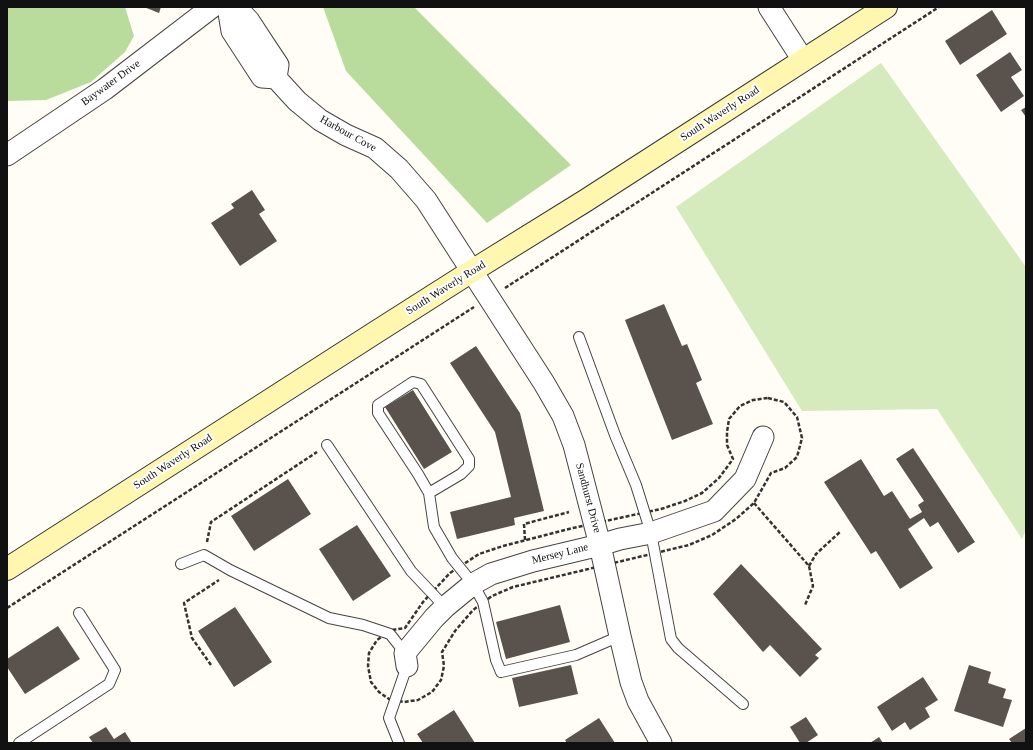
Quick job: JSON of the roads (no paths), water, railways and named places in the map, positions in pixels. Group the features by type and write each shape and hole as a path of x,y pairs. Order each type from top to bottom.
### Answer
{"main road":[{"name":"South Waverly Road","path":"7,569 472,271 585,201 886,7"}],"street":[{"name":"Baywater Drive","path":"7,155 105,89 212,7"},
{"name":"Harbour Cove","path":"228,7 232,31 256,50"},
{"name":"Harbour Cove","path":"236,7 249,21 262,78 276,78 297,101 320,120 346,135 375,148 399,169 426,200 472,271"},
{"path":"769,7 803,60"},
{"name":"Sandhurst Drive","path":"472,271 544,383 563,416 574,445 600,545 631,682 638,701 661,743"},
{"name":"Mersey Lane","path":"406,660 434,618 473,584 491,574 533,561 620,539 651,533 714,511 745,479 763,437"}],"lane":[{"path":"579,337 615,435 636,485 651,533 671,639 678,648 743,704"},
{"path":"429,493 461,474 469,466 469,459 421,384 413,382 378,405 378,413 429,493 434,526 452,558 473,584 483,602 496,660 501,672 576,654 620,636"},
{"path":"327,445 411,571 445,607"},
{"path":"181,564 204,555 230,570 329,618 363,625 390,634 406,660 389,718 399,743"},
{"path":"19,743 109,684 115,670 79,613"}]}
